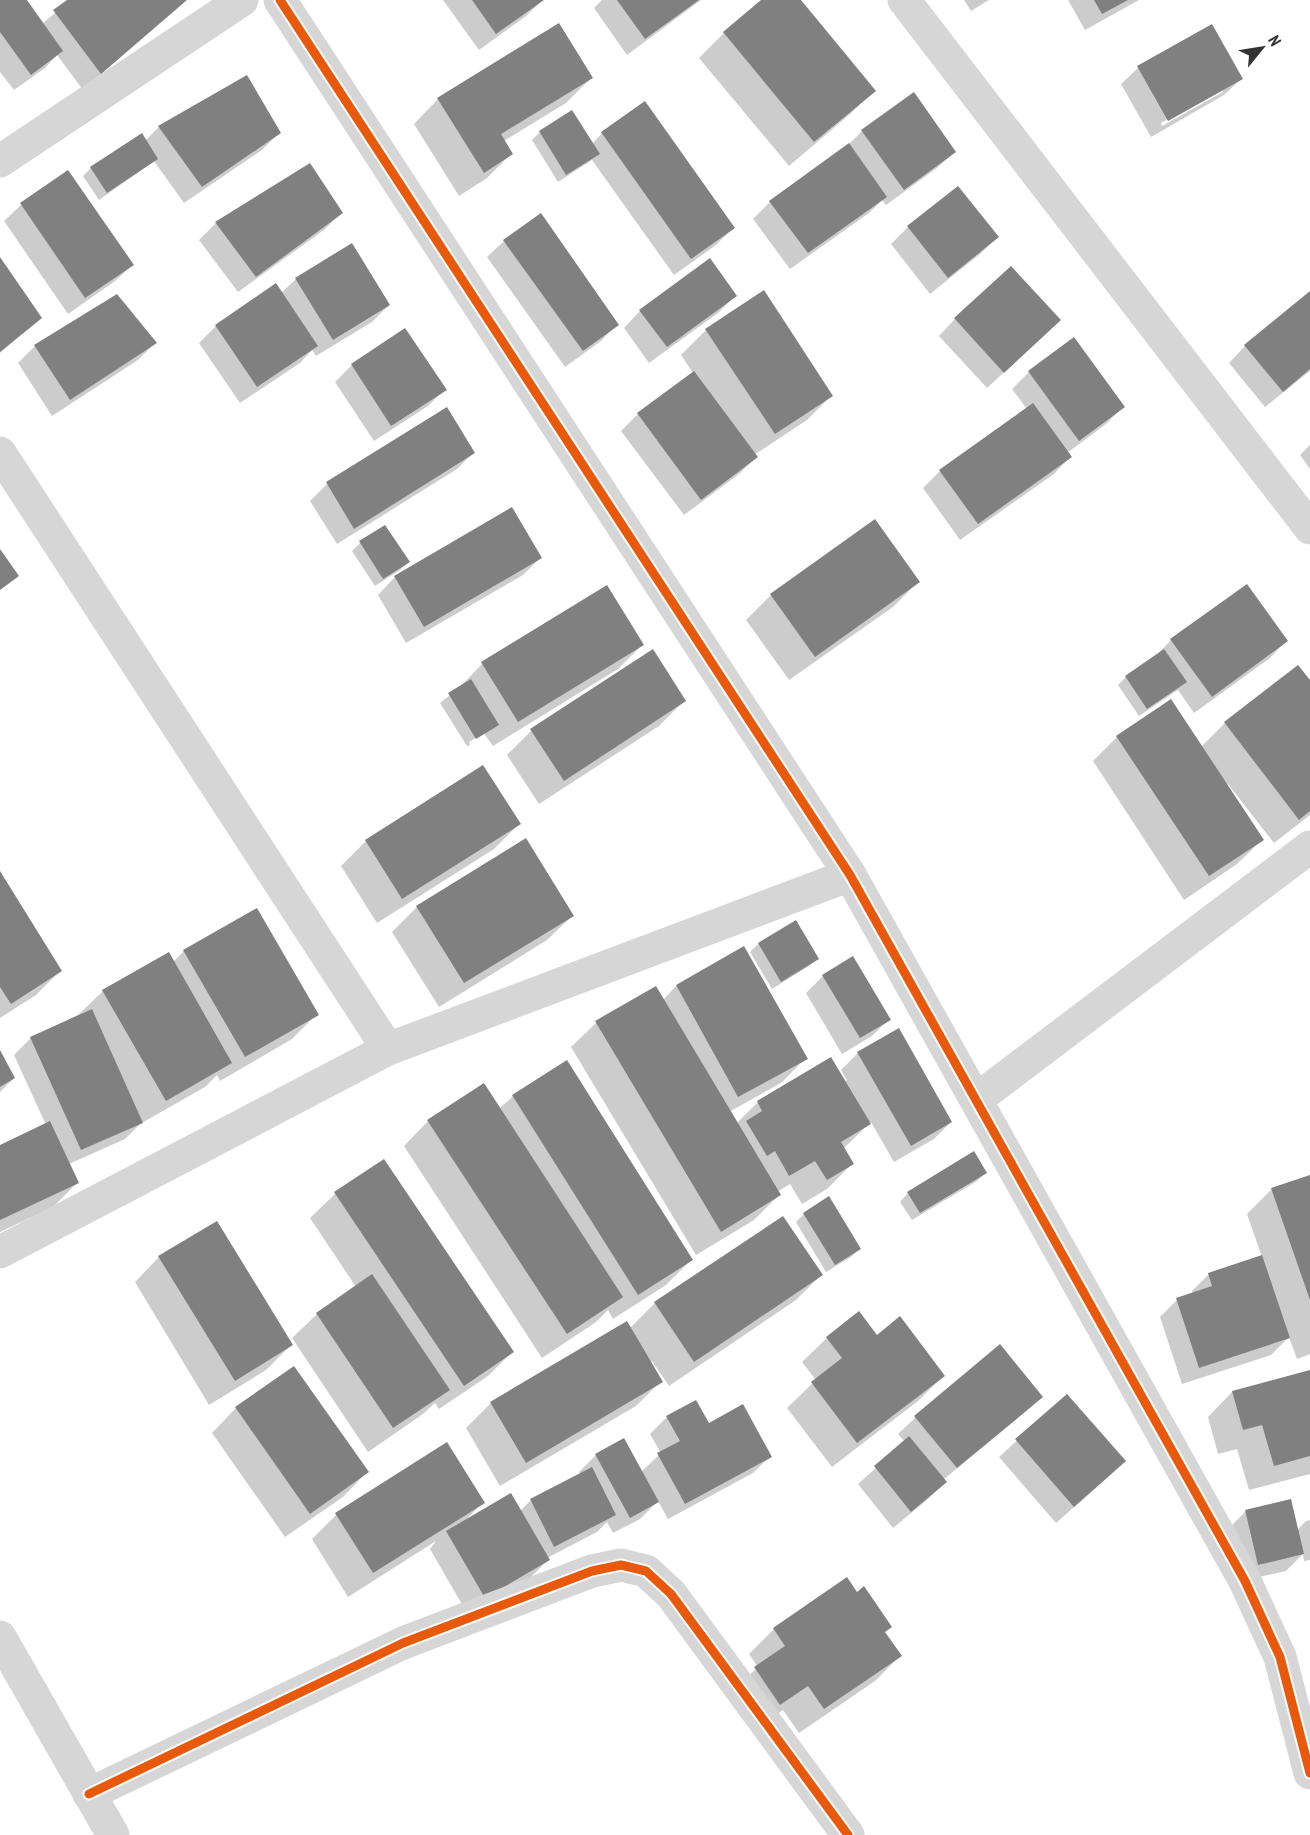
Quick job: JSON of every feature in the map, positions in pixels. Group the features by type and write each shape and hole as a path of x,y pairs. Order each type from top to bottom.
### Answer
{"street":[{"path":"0,161 242,0"},
{"path":"280,0 850,874 1245,1581 1280,1658 1310,1773"},
{"path":"904,0 1310,528"},
{"path":"0,453 388,1049"},
{"path":"977,1099 1310,847"},
{"path":"0,1252 388,1049 850,874"},
{"path":"89,1794 403,1643 592,1571 621,1564 646,1571 671,1594 848,1835"},
{"path":"0,1637 113,1835"}],"building":[{"path":"0,0 27,0 63,51 31,75 0,32"},
{"path":"67,0 187,0 101,74 53,10"},
{"path":"472,0 544,0 496,34"},
{"path":"617,0 699,0 645,39"},
{"path":"761,0 801,0 876,91 814,142 723,32"},
{"path":"1094,0 1128,0 1102,14"},
{"path":"559,23 593,78 501,134 513,154 484,173 437,98"},
{"path":"1212,24 1243,79 1168,121 1137,66"},
{"path":"247,75 281,133 202,187 158,126"},
{"path":"914,92 956,152 904,190 861,130"},
{"path":"645,101 735,228 691,259 601,132"},
{"path":"572,110 600,154 566,175 539,131"},
{"path":"142,133 158,159 107,193 90,167"},
{"path":"849,143 887,197 808,253 769,201"},
{"path":"310,163 343,213 256,277 215,222"},
{"path":"68,170 134,265 85,298 20,203"},
{"path":"958,186 999,237 948,278 907,226"},
{"path":"541,213 619,325 583,351 503,240"},
{"path":"352,243 390,305 333,340 295,278"},
{"path":"0,257 42,318 0,352"},
{"path":"710,258 737,296 667,347 639,310"},
{"path":"1011,266 1061,320 1004,373 954,318"},
{"path":"276,283 318,346 257,387 215,325"},
{"path":"764,290 833,396 775,434 705,329"},
{"path":"1310,291 1310,369 1283,392 1244,345"},
{"path":"117,294 157,343 70,400 34,345"},
{"path":"405,328 447,390 391,426 351,364"},
{"path":"1074,337 1125,407 1079,441 1028,371"},
{"path":"694,371 758,457 701,500 637,413"},
{"path":"1033,403 1072,457 978,524 939,470"},
{"path":"447,407 475,453 354,529 326,482"},
{"path":"512,507 542,558 424,627 394,576"},
{"path":"875,519 920,582 815,657 770,594"},
{"path":"385,525 410,562 383,579 359,541"},
{"path":"0,549 19,576 0,590"},
{"path":"1247,584 1288,641 1212,697 1170,639"},
{"path":"607,585 644,645 518,722 481,662"},
{"path":"653,649 686,701 564,781 530,729"},
{"path":"1164,649 1187,682 1147,709 1125,676"},
{"path":"1298,665 1310,680 1310,811 1299,820 1224,722"},
{"path":"471,679 499,725 476,739 448,693"},
{"path":"1171,699 1264,840 1209,876 1116,736"},
{"path":"483,765 521,824 402,899 365,840"},
{"path":"526,838 574,916 464,983 416,906"},
{"path":"0,871 62,971 11,1004 0,987"},
{"path":"257,908 319,1015 245,1057 183,950"},
{"path":"796,920 819,959 781,982 758,943"},
{"path":"744,946 808,1059 738,1097 676,985"},
{"path":"169,952 232,1063 166,1101 102,990"},
{"path":"853,956 891,1020 860,1038 822,975"},
{"path":"656,986 781,1195 721,1232 595,1021"},
{"path":"92,1009 143,1123 81,1150 30,1037"},
{"path":"899,1028 952,1122 911,1146 857,1052"},
{"path":"0,1050 15,1078 0,1087"},
{"path":"831,1057 871,1124 841,1142 854,1164 827,1180 815,1161 789,1176 775,1151 767,1156 746,1121 762,1111 757,1101"},
{"path":"567,1060 693,1260 638,1295 512,1095"},
{"path":"484,1083 623,1297 567,1334 427,1120"},
{"path":"50,1121 79,1183 0,1220 0,1145"},
{"path":"974,1151 987,1173 920,1213 907,1192"},
{"path":"384,1159 514,1352 464,1386 334,1192"},
{"path":"1310,1175 1310,1300 1271,1188"},
{"path":"829,1196 861,1249 835,1265 803,1213"},
{"path":"783,1216 823,1275 694,1362 654,1302"},
{"path":"217,1221 293,1345 235,1381 158,1256"},
{"path":"1262,1255 1290,1338 1199,1368 1176,1298 1212,1286 1208,1273"},
{"path":"372,1274 450,1390 393,1428 316,1313"},
{"path":"859,1311 877,1335 900,1316 945,1376 857,1443 811,1382 842,1358 826,1337"},
{"path":"627,1321 663,1382 526,1463 490,1402"},
{"path":"1000,1344 1043,1397 957,1468 914,1416"},
{"path":"294,1366 369,1472 310,1514 235,1407"},
{"path":"1310,1370 1310,1456 1274,1466 1262,1425 1243,1430 1232,1391"},
{"path":"1067,1394 1126,1461 1074,1507 1015,1439"},
{"path":"696,1400 709,1423 743,1404 772,1457 685,1504 657,1453 680,1441 666,1416"},
{"path":"909,1436 947,1482 911,1512 874,1466"},
{"path":"624,1438 659,1502 630,1518 595,1454"},
{"path":"447,1442 485,1503 373,1573 335,1513"},
{"path":"592,1467 616,1515 554,1547 530,1499"},
{"path":"511,1493 550,1560 485,1598 446,1531"},
{"path":"1291,1499 1304,1554 1258,1565 1245,1510"},
{"path":"847,1577 857,1592 864,1586 892,1627 885,1632 902,1656 824,1709 808,1686 780,1705 754,1667 785,1646 773,1628"}],"cycle path":[{"path":"280,0 850,875 1245,1581 1280,1657 1310,1773"},
{"path":"89,1794 403,1643 592,1571 621,1565 646,1571 671,1594 848,1835"}]}
